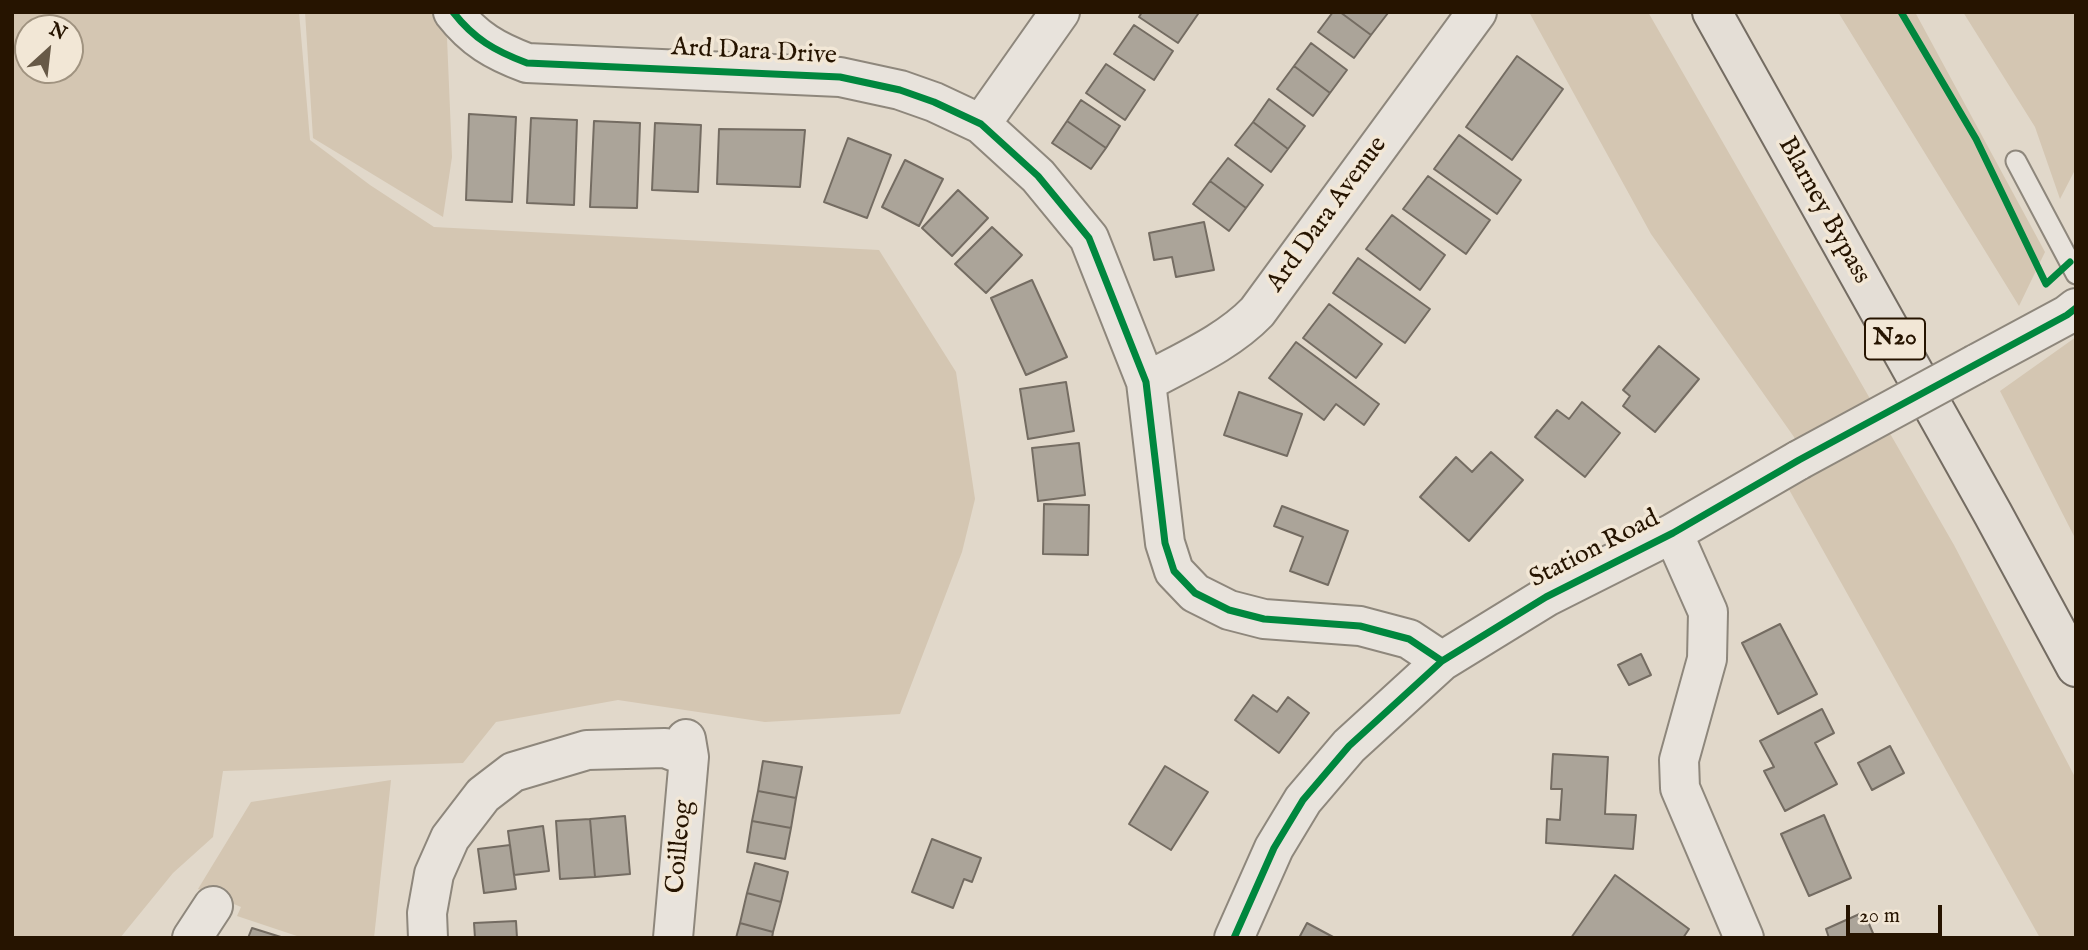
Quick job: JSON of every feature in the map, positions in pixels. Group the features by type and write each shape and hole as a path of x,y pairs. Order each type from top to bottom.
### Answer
{"highway":[{"name":"Blarney Bypass","path":"1712,12 2076,667"}],"street":[{"name":"Ard Dara Drive","path":"453,12 468,31 498,52 527,62 840,77 900,90 981,124 1038,176 1089,237 1146,382 1165,543 1174,571 1195,593 1229,610 1264,619 1360,626 1409,639 1442,661"},
{"path":"981,124 1059,12"},
{"name":"Ard Dara Avenue","path":"1146,382 1220,341 1244,325 1257,312 1477,12"},
{"name":"Station Road","path":"1234,938 1274,848 1303,800 1349,746 1442,661 1546,597 1673,534 1799,460 2076,308"},
{"path":"1673,534 1708,612 1707,659 1679,760 1679,788 1744,938"},
{"name":"Coilleog","path":"427,925 434,874 450,838 483,795 513,772 587,750 688,748 673,938"},
{"path":"192,938 213,906"}],"lane":[{"path":"2016,161 2076,274"}],"shaded area":[{"path":"12,12 299,12 310,140 370,185 434,227 879,250 956,372 975,499 962,552 900,714 765,722 618,700 496,722 463,763 223,771 213,837 173,873 120,938 12,938"},
{"path":"305,12 432,12 447,38 452,157 443,217 313,138"},
{"path":"1529,12 1648,12 1954,545 2076,779 2076,938 2040,938 1787,486 1811,473 1794,437 1651,234"},
{"path":"1838,12 1915,12 2045,252 2019,306"},
{"path":"1963,12 2076,12 2076,168 2060,199 2035,127"},
{"path":"2076,337 2076,540 2000,391"},
{"path":"391,780 374,938 303,938 237,916 241,907 198,889 251,802"}],"building":[{"path":"1142,12 1198,14 1178,43 1139,17"},
{"path":"1333,12 1340,12 1371,35 1354,58 1318,32"},
{"path":"1340,12 1387,12 1388,13 1371,35"},
{"path":"1134,25 1173,51 1154,80 1114,54"},
{"path":"1311,43 1347,70 1330,93 1294,66"},
{"path":"1517,56 1563,89 1512,160 1466,127"},
{"path":"1106,64 1145,90 1125,120 1086,93"},
{"path":"1294,66 1330,93 1313,116 1277,89"},
{"path":"1269,99 1305,126 1288,149 1253,122"},
{"path":"1081,100 1120,126 1106,148 1067,121"},
{"path":"469,114 516,117 512,202 466,200"},
{"path":"531,118 577,120 574,205 527,203"},
{"path":"594,121 640,123 637,208 590,207"},
{"path":"1067,121 1106,148 1091,169 1052,143"},
{"path":"1253,122 1288,149 1271,172 1235,145"},
{"path":"655,123 701,125 698,192 652,190"},
{"path":"719,129 805,130 800,187 717,184"},
{"path":"1459,135 1521,180 1497,214 1434,169"},
{"path":"848,138 891,155 867,218 824,202"},
{"path":"1228,158 1263,185 1246,208 1210,181"},
{"path":"905,160 943,179 919,226 882,207"},
{"path":"1428,176 1490,220 1466,254 1403,209"},
{"path":"1210,181 1246,208 1229,231 1193,204"},
{"path":"958,190 988,218 952,256 922,228"},
{"path":"1392,215 1445,255 1420,290 1366,249"},
{"path":"1204,222 1214,270 1176,277 1172,257 1154,260 1149,233"},
{"path":"992,227 1022,255 986,293 955,264"},
{"path":"1358,258 1430,309 1405,343 1333,293"},
{"path":"1032,280 1067,357 1026,375 991,298"},
{"path":"1329,304 1382,344 1356,378 1303,338"},
{"path":"1296,342 1379,404 1364,425 1336,404 1324,420 1269,378"},
{"path":"1659,346 1699,379 1655,432 1623,406 1630,396 1623,390"},
{"path":"1066,382 1074,431 1028,439 1020,389"},
{"path":"1239,392 1302,414 1287,456 1224,435"},
{"path":"1582,402 1620,433 1585,477 1535,437 1557,410 1569,419"},
{"path":"1079,443 1085,495 1038,501 1032,448"},
{"path":"1491,452 1523,480 1469,541 1420,497 1456,457 1472,472"},
{"path":"1044,504 1089,505 1088,555 1043,554"},
{"path":"1282,506 1348,531 1328,585 1290,571 1303,537 1274,526"},
{"path":"1780,624 1817,694 1778,714 1742,643"},
{"path":"1641,654 1651,675 1629,685 1618,665"},
{"path":"1253,695 1277,712 1288,697 1309,713 1279,753 1235,720"},
{"path":"1822,709 1834,733 1815,743 1837,784 1785,811 1764,771 1774,767 1760,741"},
{"path":"1890,746 1904,773 1872,790 1858,763"},
{"path":"1553,754 1608,757 1605,814 1636,815 1633,849 1546,843 1547,819 1560,820 1562,789 1551,789"},
{"path":"763,761 802,767 796,798 758,791"},
{"path":"1165,766 1208,792 1171,850 1129,824"},
{"path":"758,791 796,798 791,828 752,821"},
{"path":"1824,815 1851,878 1809,896 1781,834"},
{"path":"625,816 630,874 595,877 590,819"},
{"path":"590,819 595,877 560,879 556,821"},
{"path":"752,821 791,828 785,859 747,852"},
{"path":"543,826 549,871 514,875 508,831"},
{"path":"932,839 981,858 972,882 964,879 953,908 912,892"},
{"path":"510,845 516,889 484,893 478,849"},
{"path":"755,863 788,872 781,902 747,893"},
{"path":"1615,875 1689,929 1683,938 1571,938"},
{"path":"747,893 781,902 773,932 740,923"},
{"path":"1864,912 1875,938 1829,938 1826,929"},
{"path":"516,921 517,938 475,938 474,923"},
{"path":"740,923 773,932 772,938 736,938"},
{"path":"1307,923 1335,938 1299,938"},
{"path":"252,928 284,938 248,938"}],"cycle path":[{"path":"453,12 469,30 486,43 527,63 840,77 900,90 981,124 1038,176 1089,238 1146,382 1165,543 1174,571 1195,593 1229,610 1264,619 1360,626 1409,639 1442,661"},
{"path":"1901,12 1976,139 2046,284 2070,262"},
{"path":"1234,938 1274,848 1303,800 1349,746 1442,661 1546,597 1673,533 1799,460 2076,308"}]}
